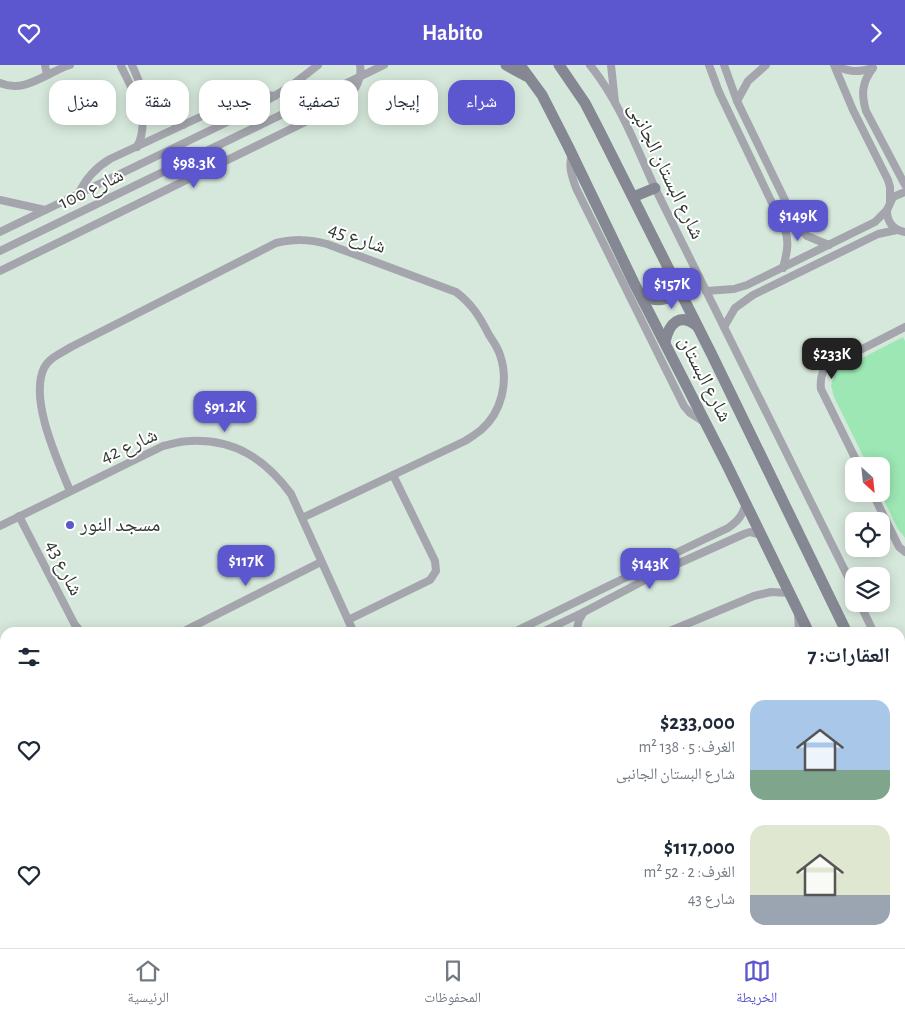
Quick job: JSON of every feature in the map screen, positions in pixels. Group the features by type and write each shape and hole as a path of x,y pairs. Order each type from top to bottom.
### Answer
{"street":[{"path":"45,65 47,75"},
{"path":"0,83 14,87 32,83 70,65"},
{"path":"120,65 143,118 143,130 137,147"},
{"path":"132,65 139,80"},
{"name":"شارع 100","path":"0,231 246,113 275,96 318,65"},
{"path":"0,271 342,104 354,91 360,77 360,65"},
{"name":"شارع 100","path":"0,251 384,65"},
{"path":"506,65 532,80"},
{"name":"شارع البستان","path":"520,65 542,95 807,627"},
{"name":"شارع البستان","path":"559,65 585,103 676,281 844,627"},
{"name":"شارع البستان الجانبى","path":"590,65 599,76 615,104 845,571"},
{"path":"611,65 615,104"},
{"path":"709,65 719,91 788,237 783,268"},
{"path":"724,65 752,132 797,225 807,235 829,245"},
{"path":"756,65 765,65"},
{"path":"738,101 748,81 765,65"},
{"path":"835,65 853,71 863,71 875,66"},
{"path":"706,291 734,289 783,268 873,223 886,210 890,201 888,180 853,110 835,65"},
{"path":"875,66 864,84 862,93 866,111 905,185"},
{"path":"189,122 245,96 260,94 275,96"},
{"path":"79,193 88,177 102,164 183,125"},
{"path":"741,136 752,132"},
{"path":"572,154 570,161 571,175 576,188 667,372 684,406 690,413 706,424"},
{"path":"633,197 655,188"},
{"path":"890,201 897,195 905,192"},
{"path":"0,200 45,210"},
{"path":"886,210 888,219 902,232"},
{"path":"873,223 878,234"},
{"path":"785,230 792,233 796,230 797,225"},
{"path":"724,327 729,317 743,301 878,234 902,232"},
{"name":"شارع 45","path":"70,491 48,435 42,409 40,381 44,368 50,359 276,243 292,239 310,240 326,244 456,292 468,301 477,312 500,355 504,375 503,395 495,414 482,430 465,441 302,519"},
{"path":"641,296 654,301 662,300 676,288 676,281"},
{"path":"734,289 736,297 743,301"},
{"path":"665,341 673,323 683,319 691,321 698,327"},
{"path":"855,457 821,389 820,382 825,367 905,327"},
{"name":"شارع 42","path":"0,526 163,446 189,441 213,442 236,448 258,459 276,475 291,494 351,627"},
{"path":"348,620 430,579 436,571 435,561 393,475"},
{"path":"525,627 728,528 743,513 746,503"},
{"path":"877,503 899,547 905,552"},
{"name":"شارع 43","path":"19,516 77,627"},
{"path":"553,627 666,569 744,534 750,532 762,535"},
{"path":"193,627 321,562"},
{"path":"679,627 754,596 771,592 790,593"},
{"path":"798,609 799,627"},
{"path":"577,627 584,612"},
{"path":"864,612 871,627"}],"green space":[{"path":"903,337 905,341 905,538 898,529 885,503 890,503 890,457 864,457 834,397 831,385 835,372"}],"place":[{"name":"مسجد النور","path":"70,525"}]}
